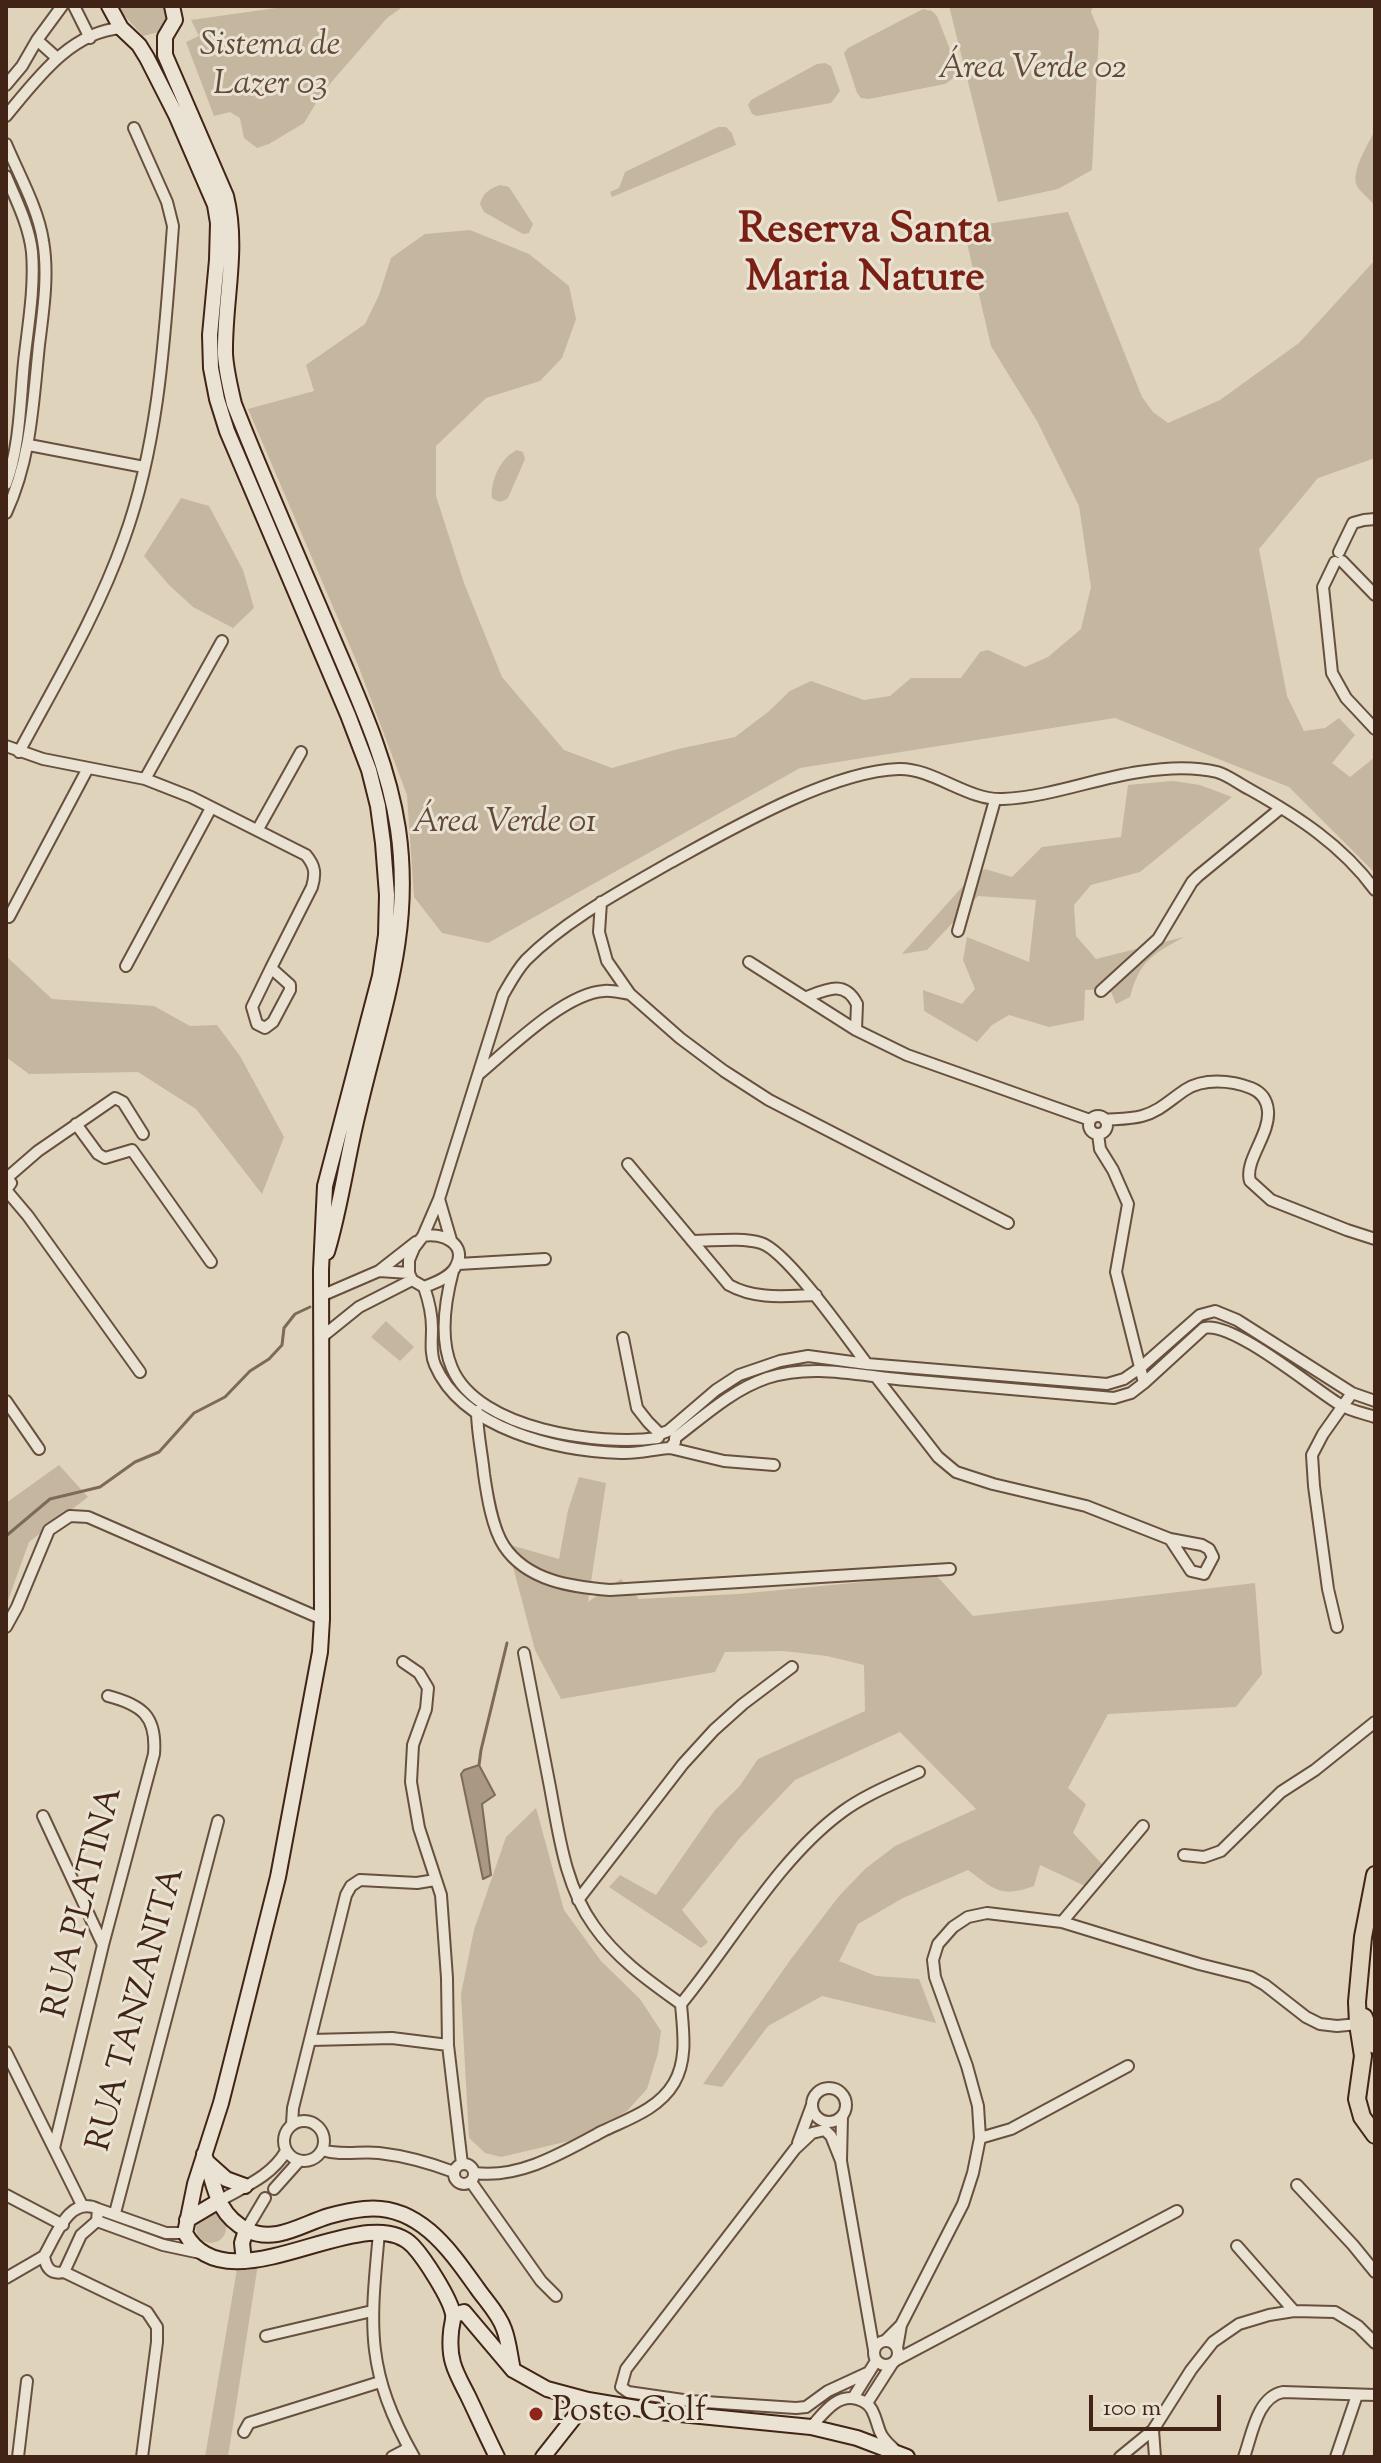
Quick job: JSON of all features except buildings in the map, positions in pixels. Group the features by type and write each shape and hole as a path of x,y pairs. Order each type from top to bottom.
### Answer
{"main road":[{"path":"109,6 121,28 139,45 176,115 215,205 217,260 210,335 211,368 221,410 369,770 378,806 386,872 386,935 380,976 325,1186 321,1270 322,1619 310,1710 278,1877 186,2227 190,2243 205,2254 221,2260 244,2261 379,2233 397,2236 411,2243 437,2281 454,2315 451,2332 453,2364 497,2457"},
{"path":"139,45 156,43 165,37 175,20 172,6"},
{"path":"165,37 165,55 170,71 226,196 231,216 225,355 234,404 364,711 389,787 398,829 402,907 399,942 391,986 348,1152 333,1234 321,1270"},
{"path":"1375,1875 1363,1937 1357,2002 1363,2056 1357,2099 1362,2117 1375,2135"},
{"path":"1357,2002 1375,2045"},
{"path":"1358,2083 1367,2073 1375,2071"},
{"path":"205,2158 226,2179 245,2186"},
{"path":"205,2158 213,2190 227,2213 246,2230 263,2236 292,2231 329,2216 366,2209 393,2211 424,2225 450,2249 503,2325 513,2370"},
{"path":"186,2227 219,2201"},
{"path":"244,2261 242,2243 246,2230"},
{"path":"454,2315 464,2312 513,2370 547,2389 588,2400 660,2412 811,2427 857,2438 904,2456"},
{"path":"543,2457 588,2400"}],"street":[{"path":"6,85 62,6"},
{"path":"74,6 90,38"},
{"path":"6,116 57,58 90,38 110,29 121,28"},
{"path":"37,40 57,58"},
{"path":"22,66 37,79"},
{"path":"19,752 108,581 128,527 156,406 173,226 167,202 134,128"},
{"path":"6,144 37,217 44,242 44,302 29,445 6,513"},
{"path":"6,176 27,227 32,252 32,282 18,418 12,468 6,484"},
{"path":"18,418 29,445"},
{"path":"29,445 144,467"},
{"path":"12,468 29,445"},
{"path":"1375,519 1353,523 1323,587 1332,673 1346,698 1375,729"},
{"path":"1339,558 1375,595"},
{"path":"145,779 222,641"},
{"path":"6,746 19,752 145,779 191,797 306,855 313,863 315,874 312,887 271,968 252,1007 257,1024 265,1028 273,1022 290,990 287,980 271,968"},
{"path":"258,829 301,752"},
{"path":"9,917 88,768"},
{"path":"410,1277 409,1260 439,1199 503,995 517,971 544,944 601,902 714,838 842,780 903,769 995,800 1036,795 1140,772 1196,768 1221,773 1317,830 1361,871 1375,890"},
{"path":"958,931 995,800"},
{"path":"126,966 211,808"},
{"path":"1101,991 1158,939 1192,882 1281,808"},
{"path":"601,902 599,932 602,948 616,975 630,994 680,1038 769,1100 1008,1223"},
{"path":"574,922 599,932"},
{"path":"749,962 856,1030 907,1055 1090,1120 1098,1116 1105,1120 1142,1116 1201,1083 1232,1083 1260,1092 1268,1109 1266,1132 1249,1170 1250,1181 1271,1200 1375,1239"},
{"path":"603,991 616,975"},
{"path":"807,997 831,987 847,991 857,1004 856,1030"},
{"path":"478,1076 557,1010 576,999 603,991 630,994"},
{"path":"489,1041 505,1051"},
{"path":"140,1372 6,1190 11,1186 7,1177 38,1151 115,1098 123,1102 143,1134"},
{"path":"1090,1120 1090,1129 1098,1134"},
{"path":"1098,1134 1106,1129 1105,1120"},
{"path":"76,1124 98,1154 105,1158 132,1150 211,1262"},
{"path":"1098,1134 1100,1149 1128,1204 1116,1272 1144,1383"},
{"path":"628,1164 729,1285 756,1296 816,1295"},
{"path":"439,1199 458,1253 446,1297 445,1341 450,1365 461,1384 481,1401 526,1425 578,1437 619,1441 666,1440 724,1461 774,1465"},
{"path":"321,1296 379,1271 421,1238 434,1234 451,1240"},
{"path":"692,1241 749,1241 770,1247 816,1295 938,1457 956,1472 1086,1506 1170,1539"},
{"path":"424,1287 455,1267 545,1259"},
{"path":"379,1271 410,1277 424,1287 429,1303 432,1353 435,1364 451,1389 476,1413 521,1435 560,1445 625,1453 666,1440 719,1404 767,1378 800,1371 829,1371 877,1378 1114,1398 1131,1393 1204,1328 1213,1326 1258,1348 1343,1407 1375,1417"},
{"path":"323,1336 359,1307 410,1277"},
{"path":"666,1440 716,1390 739,1375 780,1361 808,1356 867,1364 1107,1384 1124,1379 1200,1315 1215,1311 1237,1320 1352,1393 1375,1401"},
{"path":"623,1338 637,1408 666,1440"},
{"path":"907,1380 908,1367"},
{"path":"1337,1627 1326,1578 1312,1455 1352,1393"},
{"path":"6,1401 39,1449"},
{"path":"481,1401 476,1413 488,1500 503,1545 522,1564 546,1579 577,1588 610,1590 950,1569"},
{"path":"6,1627 49,1530 70,1516 88,1517 322,1619"},
{"path":"524,1653 564,1858 578,1900 611,1948 637,1973 681,2004"},
{"path":"403,1662 419,1673 428,1688 426,1709 413,1745 411,1782 416,1816 441,1895 458,2168 455,2178 465,2185 473,2178 553,2158 644,2112 661,2100 674,2083 682,2064 681,2004 761,1899 820,1830 844,1811 919,1772"},
{"path":"578,1900 683,1764 714,1730 792,1667"},
{"name":"RUA PLATINA","path":"54,2148 103,1945 154,1754 153,1726 137,1706 108,1696"},
{"path":"1184,1855 1204,1857 1221,1851 1281,1792 1315,1770 1375,1722"},
{"path":"43,1816 103,1945"},
{"name":"RUA TANZANITA","path":"115,2213 218,1821"},
{"path":"1062,1922 1143,1826"},
{"path":"292,2124 305,2121 317,2126 324,2137 322,2150 312,2160 299,2161 286,2151 283,2141 292,2124 293,2108 346,1895 351,1886 360,1880 417,1883 435,1880"},
{"path":"867,2403 894,2362 901,2325 963,2204 980,2138 978,2106 967,2066 935,1977 933,1960 938,1944 953,1927 968,1917 987,1913 1062,1922 1251,1977 1320,2024 1358,2024"},
{"path":"311,2040 392,2038 448,2045"},
{"path":"6,2052 82,2205"},
{"path":"980,2138 1011,2129 1128,2066"},
{"path":"795,2149 821,2090 838,2091 846,2105 842,2116 841,2161 875,2355 881,2365 894,2362 1177,2211"},
{"path":"813,2103 818,2118 827,2126 841,2161"},
{"path":"842,2116 812,2133 795,2149 626,2369 621,2387 635,2393 690,2401 796,2408 806,2407 828,2391 867,2373"},
{"path":"322,2150 331,2153 376,2153 458,2168 469,2165 473,2178 541,2281 556,2296"},
{"path":"219,2201 272,2169 286,2151"},
{"path":"274,2189 299,2161"},
{"path":"1297,2185 1375,2272"},
{"path":"6,2195 63,2225"},
{"path":"246,2230 265,2198"},
{"path":"6,2278 44,2256 72,2211 82,2205 115,2213 166,2233 186,2227"},
{"path":"64,2272 81,2235 97,2221 98,2209"},
{"path":"97,2221 163,2245 205,2254"},
{"path":"163,2245 166,2233"},
{"path":"379,2233 372,2311 374,2347 380,2382 392,2416 412,2453 392,2457"},
{"path":"1237,2246 1294,2311"},
{"path":"44,2256 46,2267 57,2273 64,2272 139,2307 147,2312 157,2327 142,2457"},
{"path":"266,2336 372,2311"},
{"path":"1120,2457 1153,2430 1191,2370 1213,2342 1239,2324 1294,2311 1335,2312 1358,2326 1375,2343"},
{"path":"853,2398 879,2343 901,2325"},
{"path":"885,2341 897,2348"},
{"path":"18,2457 27,2381"},
{"path":"244,2432 249,2423 380,2382"},
{"path":"1244,2457 1260,2411 1274,2394 1375,2395"},
{"path":"1336,2457 1357,2395"},
{"path":"811,2427 836,2402 853,2398 867,2403 881,2437 904,2456"},
{"path":"1153,2430 1155,2457"}],"green space":[{"path":"119,6 167,6 169,22 159,32 143,36"},
{"name":"Sistema de Lazer 03","path":"290,6 404,6 387,18 322,93 304,123 257,148 244,138 240,118 230,112 214,116 186,42 199,36 191,20"},
{"name":"Área Verde 02","path":"949,6 1093,6 1091,12 1099,31 1092,170 1058,189 998,202"},
{"path":"923,9 937,16 956,65 954,76 945,84 861,98 844,53 848,48"},
{"path":"817,64 831,66 840,91 831,103 757,116 752,114 748,105 751,100"},
{"path":"718,127 726,127 732,133 736,145 612,197 610,192 619,188 625,172"},
{"path":"1375,130 1375,206 1357,186 1356,173"},
{"path":"500,185 509,187 533,224 529,233 523,234 484,212 480,204 483,197"},
{"name":"Área Verde 01","path":"1068,212 1142,397 1153,412 1168,423 1220,400 1299,343 1375,260 1375,458 1318,478 1259,549 1287,696 1304,731 1325,728 1339,718 1355,735 1332,763 1350,777 1375,757 1375,873 1289,787 1115,718 800,768 488,943 442,933 414,897 407,795 358,665 248,409 314,391 306,365 365,324 391,258 425,234 470,230 529,254 569,286 576,319 562,358 540,381 486,398 436,446 436,496 464,583 502,677 564,750 612,768 735,737 790,691 811,681 864,700 890,696 911,678 961,678 980,652 988,650 1025,667 1048,657 1081,629 1091,587 1079,506 1037,421 991,346 967,243 972,230 987,224"},
{"path":"517,450 523,452 525,459 508,498 496,500 492,498 495,477 506,458"},
{"path":"181,498 209,506 243,570 254,608 233,628 193,607 144,556"},
{"path":"1173,781 1200,785 1232,797 1140,872 1091,885 1074,905 1076,936 1096,959 1184,937 1149,960 1138,975 1130,997 1116,1004 1110,989 1085,990 1084,1020 1049,1027 1009,1015 992,1025 977,1042 924,1011 923,990 962,1004 975,989 963,960 967,937 1029,962 1036,900 978,896 927,950 902,954 972,876 985,869 1012,877 1042,847 1121,837 1128,785"},
{"path":"6,956 52,999 154,1006 190,1026 217,1025 240,1056 284,1137 262,1194 196,1109 138,1072 29,1074 6,1057"},
{"path":"386,1321 414,1347 400,1361 371,1337"},
{"path":"59,1465 88,1497 29,1542 6,1606 6,1503"},
{"path":"579,1477 606,1483 588,1602 621,1579 639,1599 738,1594 936,1575 973,1616 1255,1583 1262,1674 1236,1707 1108,1714 1068,1788 1086,1804 1073,1833 1102,1864 1085,1886 1040,1865 1034,1886 1006,1891 992,1887 968,1870 903,1898 858,1924 839,1961 876,1976 919,1979 936,2023 822,1996 768,2026 722,2087 703,2084 791,1959 839,1896 865,1869 895,1846 976,1809 900,1732 795,1780 739,1839 682,1910 708,1942 701,1948 609,1887 620,1875 656,1895 715,1810 739,1787 758,1759 865,1711 864,1665 827,1656 783,1651 725,1652 715,1672 561,1699 535,1650 507,1544 559,1559 568,1510"},
{"path":"536,1808 564,1910 601,1961 640,1999 661,2031 647,2089 627,2111 582,2138 501,2157 485,2153 469,2138 461,1994 474,1930 506,1837"},
{"path":"211,2213 222,2217 226,2228 222,2239 211,2243 200,2239 196,2228 200,2217"},
{"path":"258,2264 228,2457 205,2457 237,2269"}],"shaded area":[{"path":"479,1765 495,1795 482,1804 491,1875 483,1879 461,1774"}],"waterway":[{"path":"6,1536 50,1499 100,1487 135,1462 159,1452 194,1413 225,1397 250,1371 269,1359 282,1345 284,1328 295,1314 310,1307"},
{"path":"479,1765 507,1643"}],"place":[{"name":"Posto Golf","path":"536,2414"}],"district":[{"name":"Reserva Santa Maria Nature","path":"865,258"}]}
